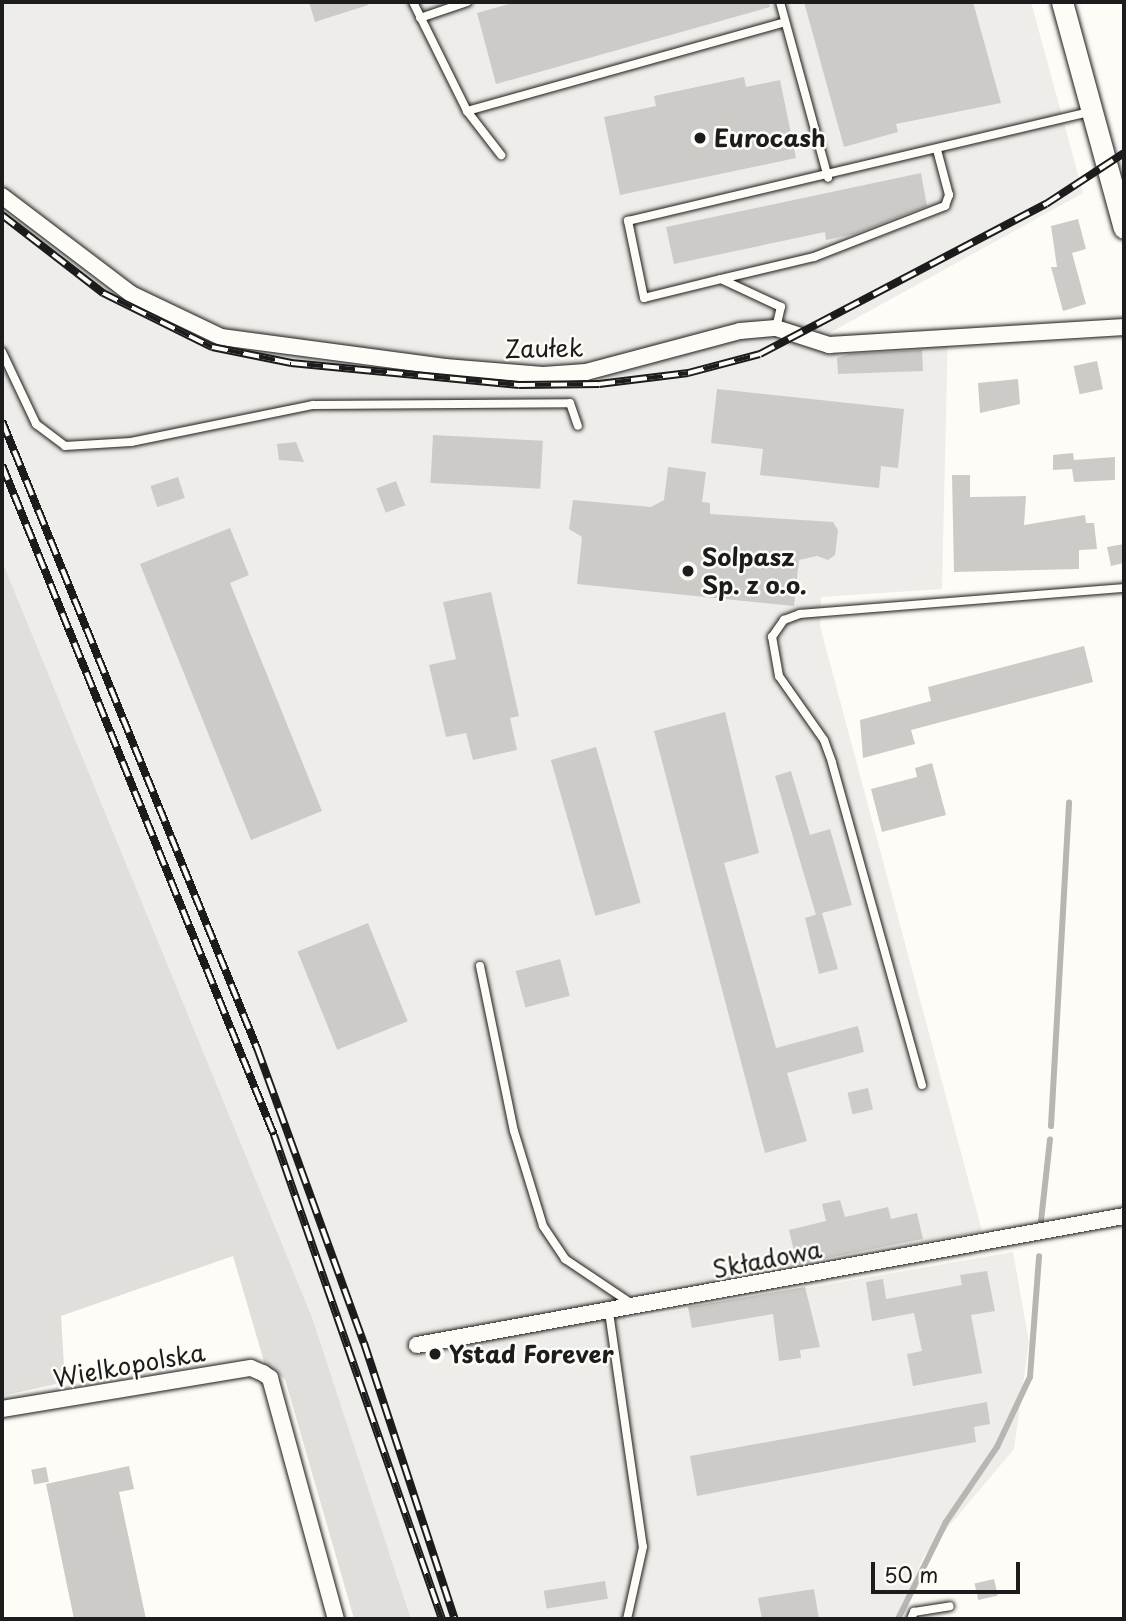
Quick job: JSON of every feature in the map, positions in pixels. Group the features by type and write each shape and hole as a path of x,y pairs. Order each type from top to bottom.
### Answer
{"street":[{"path":"1062,2 1124,228"},
{"name":"Zaułek","path":"2,196 131,294 210,333 258,345 543,375 586,372 740,331 776,328 828,345 1124,327"},
{"name":"Składowa","path":"417,1345 637,1307 1124,1216"},
{"name":"Wielkopolska","path":"2,1409 251,1368 263,1373 270,1378 336,1619"}],"lane":[{"path":"413,2 467,111 501,155"},
{"path":"420,18 467,2"},
{"path":"780,2 828,178"},
{"path":"467,111 785,22"},
{"path":"937,150 948,195 946,206 814,257 644,298 628,221 828,178 937,150 1092,111"},
{"path":"721,279 781,307 776,328"},
{"path":"2,352 36,424 65,446 131,442 313,405 570,403 578,426"},
{"path":"922,1085 832,762 824,740 779,676 772,637 784,620 800,614 1124,588"},
{"path":"480,966 514,1131 542,1226 565,1259 637,1307"},
{"path":"609,1312 643,1547 627,1619"},
{"path":"911,1619 914,1612 950,1606"}],"shaded area":[{"path":"2,2 1031,2 1083,193 826,335 948,330 942,589 821,597 820,626 982,1231 621,1295 626,1320 1013,1252 1029,1342 1014,1449 924,1556 897,1619 411,1619 312,1317 2,561"},
{"path":"2,561 312,1317 411,1619 354,1619 285,1379 265,1365 233,1256 61,1316 65,1382 2,1396"}],"building":[{"path":"309,2 367,2 368,5 315,22"},
{"path":"516,2 769,2 770,7 496,84 477,13"},
{"path":"804,2 973,2 1001,103 896,124 898,132 844,147"},
{"name":"Eurocash","path":"744,77 746,87 780,80 796,158 620,195 604,117 656,106 654,96"},
{"path":"921,173 927,206 854,234 826,240 825,232 674,264 666,227"},
{"path":"1078,219 1086,249 1072,253 1086,304 1063,311 1051,267 1057,267 1051,226"},
{"path":"922,350 923,371 838,374 837,358 849,354"},
{"path":"1097,361 1103,389 1080,394 1074,366"},
{"path":"1018,379 1020,404 980,413 978,383"},
{"path":"717,389 904,409 898,468 881,466 879,488 760,475 763,449 711,443"},
{"path":"433,435 543,441 540,489 430,483"},
{"path":"296,442 304,462 279,460 277,444"},
{"path":"1073,453 1074,460 1115,457 1115,480 1074,482 1072,469 1053,470 1053,455"},
{"path":"668,467 706,472 702,502 710,503 710,514 833,522 838,530 835,555 828,560 817,556 799,560 794,606 577,584 582,537 569,529 573,500 651,507 664,500"},
{"path":"952,475 970,475 970,497 1026,496 1024,525 1085,515 1086,523 1094,523 1097,549 1079,550 1079,569 954,572"},
{"path":"178,477 185,498 157,507 150,486"},
{"path":"396,481 405,505 386,513 376,489"},
{"path":"230,528 249,575 230,583 322,811 251,840 140,564"},
{"path":"1124,544 1124,563 1111,566 1107,547"},
{"path":"491,592 519,716 510,718 517,750 473,760 466,733 446,737 429,665 456,659 443,602"},
{"path":"1084,646 1093,682 911,730 915,744 863,758 860,720 931,701 928,687"},
{"path":"725,712 759,853 724,863 776,1048 858,1026 864,1052 787,1073 807,1141 765,1153 654,731"},
{"path":"596,747 641,903 595,916 551,760"},
{"path":"932,763 946,815 882,832 871,789 917,777 915,768"},
{"path":"791,771 810,835 830,829 852,905 822,913 838,969 819,974 805,918 816,915 775,776"},
{"path":"368,923 408,1021 337,1050 298,951"},
{"path":"560,959 570,996 525,1008 516,971"},
{"path":"868,1088 873,1109 852,1114 848,1093"},
{"path":"840,1200 845,1217 888,1207 891,1219 917,1213 923,1239 797,1264 789,1230 826,1221 822,1204"},
{"path":"987,1271 995,1311 971,1315 982,1373 913,1386 907,1354 922,1351 914,1313 872,1321 866,1282 883,1279 886,1299 962,1285 960,1275"},
{"path":"805,1287 820,1347 800,1350 801,1358 779,1361 773,1314 692,1328 688,1307"},
{"path":"987,1402 990,1424 974,1427 976,1442 697,1496 690,1456"},
{"path":"129,1466 134,1489 119,1492 146,1619 74,1619 46,1484"},
{"path":"46,1467 49,1482 34,1485 31,1470"},
{"path":"994,1579 998,1596 978,1600 975,1583"},
{"path":"605,1581 608,1599 547,1608 544,1591"},
{"path":"814,1589 819,1619 762,1619 758,1598"}],"waterway":[{"path":"1051,1126 1069,802"},
{"path":"1041,1221 1050,1139"},
{"path":"898,1619 946,1522 997,1447 1030,1377 1039,1256"}],"railway":[{"path":"2,215 103,293 212,347 291,363 519,385 599,384 688,373 760,354 1046,204 1124,153"},
{"path":"2,421 257,1048 364,1343 455,1619"},
{"path":"2,465 274,1135 442,1619"}],"place":[{"name":"Eurocash","path":"700,138"},
{"name":"Solpasz Sp. z o.o.","path":"688,571"},
{"name":"Ystad Forever","path":"435,1354"}]}
